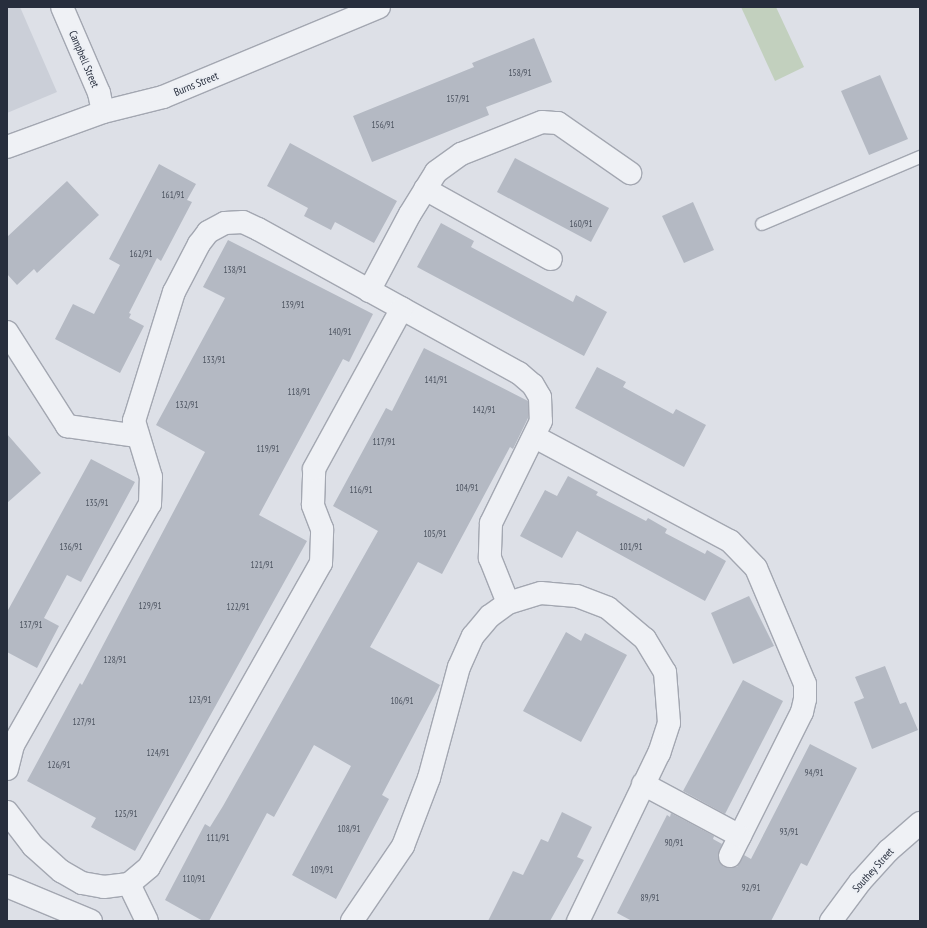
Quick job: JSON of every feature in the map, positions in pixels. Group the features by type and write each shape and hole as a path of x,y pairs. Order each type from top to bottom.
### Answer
{"street":[{"name":"Campbell Street","path":"62,7 99,93 103,112"},
{"name":"Burns Street","path":"7,147 103,112 163,97 379,7"},
{"path":"369,291 425,189 436,172 461,154 542,122 564,125 630,173"},
{"path":"425,189 551,259"},
{"path":"7,769 13,745 150,504 151,477 137,436 134,420 174,292 198,244 208,232 226,223 243,222 519,373 533,384 542,407 541,421 535,437 491,523 490,558 508,603"},
{"path":"7,813 33,846 60,871 82,883 104,887 129,884 149,867 321,563 322,529 314,505 314,469 402,308"},
{"path":"7,332 67,426 137,436"},
{"path":"535,437 730,541 756,568 805,684 805,699 802,712 730,856"},
{"path":"352,921 403,846 429,778 459,667 472,636 490,616 508,603 541,593 577,596 608,608 645,639 665,672 669,723 659,753 578,921"},
{"path":"643,784 740,836"},
{"name":"Southey Street","path":"831,921 860,882 888,851 920,823"},
{"path":"129,884 146,921"},
{"path":"7,886 91,921"}],"lane":[{"path":"762,224 920,157"}],"shaded area":[{"path":"7,7 20,7 57,92 7,113"}],"green space":[{"path":"741,7 776,7 804,67 775,81"}],"building":[{"path":"534,38 552,82 486,107 489,115 372,162 353,116 474,67 472,63"},
{"path":"880,75 908,139 869,155 841,91"},
{"path":"290,143 397,201 374,243 335,222 331,230 304,216 308,208 267,186"},
{"path":"515,158 609,208 591,242 497,192"},
{"path":"159,164 196,184 187,200 192,202 161,261 157,258 129,313 131,314 129,318 144,326 120,373 55,339 73,304 94,314 120,265 109,259"},
{"path":"67,181 99,215 37,273 34,269 17,285 7,274 7,237"},
{"path":"693,202 714,250 684,263 662,216"},
{"path":"441,223 474,241 471,247 573,302 576,295 607,312 584,356 417,267"},
{"path":"228,240 373,314 349,362 343,359 259,515 307,541 135,851 91,827 96,818 27,781 80,683 82,685 205,452 156,425 225,298 203,287"},
{"path":"424,348 528,401 528,418 513,449 510,447 442,574 418,562 370,647 440,685 382,795 389,799 336,899 292,875 351,766 314,745 274,817 267,813 209,921 203,921 165,900 205,824 210,827 223,806 378,531 333,506 386,408 392,411"},
{"path":"597,367 626,382 623,387 673,414 676,409 706,425 684,467 575,408"},
{"path":"7,434 41,473 7,503"},
{"path":"91,459 135,482 81,582 67,575 44,618 59,626 37,668 7,652 7,612"},
{"path":"568,476 598,492 596,495 646,521 648,518 667,529 665,533 705,554 707,550 726,561 705,601 577,531 562,558 520,536 545,490 557,496"},
{"path":"749,596 774,646 733,664 711,613"},
{"path":"566,632 581,641 585,633 627,655 581,742 523,711"},
{"path":"885,666 900,704 906,702 918,730 872,749 854,702 864,698 855,677"},
{"path":"743,680 783,701 725,814 683,791"},
{"path":"810,744 857,768 807,866 801,863 771,921 632,921 617,913 667,815 670,817 671,813 714,836 713,839 722,844 718,857 724,867 737,867 744,855 751,859"},
{"path":"562,812 592,827 577,857 584,860 550,921 488,921 513,871 523,875 541,839 548,842"}]}
